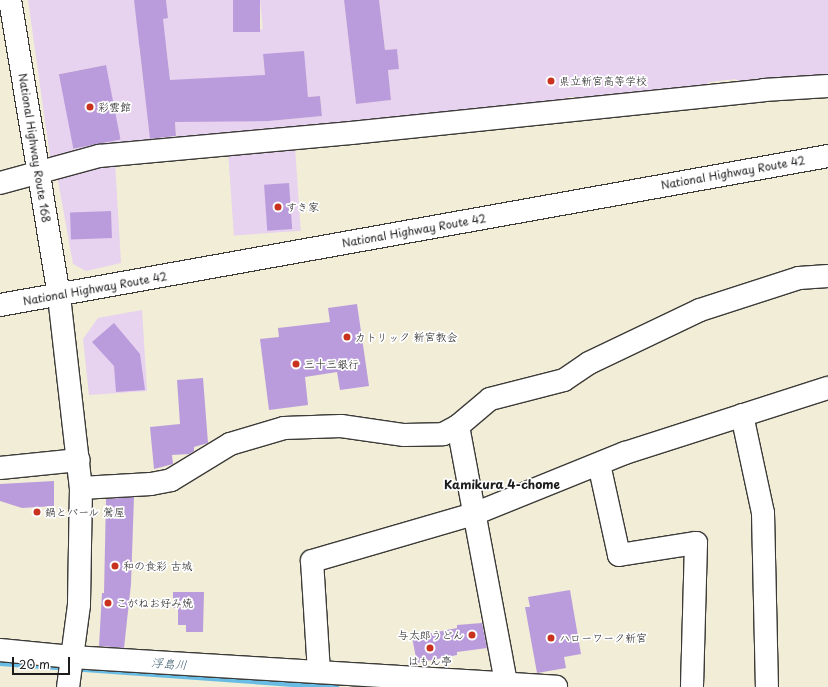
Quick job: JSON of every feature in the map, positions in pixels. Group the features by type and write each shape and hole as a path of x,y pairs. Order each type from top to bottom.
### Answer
{"main road":[{"name":"National Highway Route 168","path":"10,0 59,296 79,460 81,488 80,574 68,687"},
{"path":"0,183 39,174 99,156 351,133 764,90 828,86"},
{"name":"National Highway Route 42","path":"0,305 59,296 828,156"},
{"path":"81,488 151,484 171,480 230,444 284,428 341,426 412,435 444,434 458,426 490,399 564,380 588,363 700,310 799,278 828,276"},
{"path":"319,672 312,561 474,514 599,464 742,415 828,388"},
{"path":"742,415 763,513 767,687"},
{"path":"458,426 506,685"},
{"path":"0,468 79,460"},
{"path":"599,464 619,554 696,543 692,687"},
{"path":"0,650 72,657 556,687"}],"shaded area":[{"name":"県立新宮高等学校","path":"28,0 134,0 137,22 168,18 166,0 233,0 237,32 263,29 260,0 344,0 356,104 391,100 388,70 399,69 397,49 385,50 379,0 828,0 828,78 744,85 736,79 709,82 702,90 592,100 589,97 568,97 564,102 51,163","holes":["166,44 177,140 151,143 139,47","303,51 308,97 320,96 322,116 269,121 263,55","105,65 120,139 74,149 59,74"]},
{"path":"295,148 301,231 234,235 228,153"},
{"path":"115,163 121,263 86,271 73,264 57,175"},
{"path":"142,310 147,391 89,395 83,339 98,318"}],"building":[{"path":"134,0 166,0 168,18 163,19 170,80 265,75 263,54 304,51 308,97 320,96 322,116 269,121 175,122 176,136 150,139"},
{"path":"233,0 260,0 260,32 233,32"},
{"path":"344,0 379,0 385,50 397,49 399,69 388,70 391,100 356,104"},
{"name":"彩雲館","path":"106,65 121,140 73,149 59,74"},
{"name":"すき家","path":"289,183 292,229 267,231 264,185"},
{"path":"111,211 112,238 71,239 70,212"},
{"path":"357,304 369,386 340,390 337,372 305,377 308,405 269,410 260,339 279,337 278,328 330,322 328,308"},
{"path":"114,323 140,354 145,390 116,392 114,366 92,342"},
{"path":"203,378 208,443 194,447 194,451 189,454 172,455 173,464 154,469 150,427 180,424 177,380"},
{"path":"54,481 54,506 22,508 0,501 0,484"},
{"path":"134,497 131,584 124,648 99,646 102,593 104,593 106,499"},
{"path":"570,590 581,654 564,657 566,668 537,673 525,607 530,607 528,597"},
{"path":"173,592 204,592 203,632 186,632 186,625 178,625 178,608 173,608"},
{"path":"482,623 487,648 457,652 457,655 417,663 412,637 457,628 457,625"}],"waterway":[{"name":"浮島川","path":"0,663 336,687"}],"place":[{"name":"県立新宮高等学校","path":"551,81"},
{"name":"彩雲館","path":"90,107"},
{"name":"すき家","path":"278,207"},
{"name":"カトリック 新宮教会","path":"347,337"},
{"name":"三十三銀行","path":"296,364"},
{"name":"鍋とバール 鶯屋","path":"37,512"},
{"name":"和の食彩 古城","path":"115,566"},
{"name":"こがねお好み焼","path":"108,603"},
{"name":"与太郎うどん","path":"472,635"},
{"name":"ハローワーク新宮","path":"551,638"},
{"name":"はもん亭","path":"430,648"}],"district":[{"name":"Kamikura 4-chome","path":"502,485"}]}
